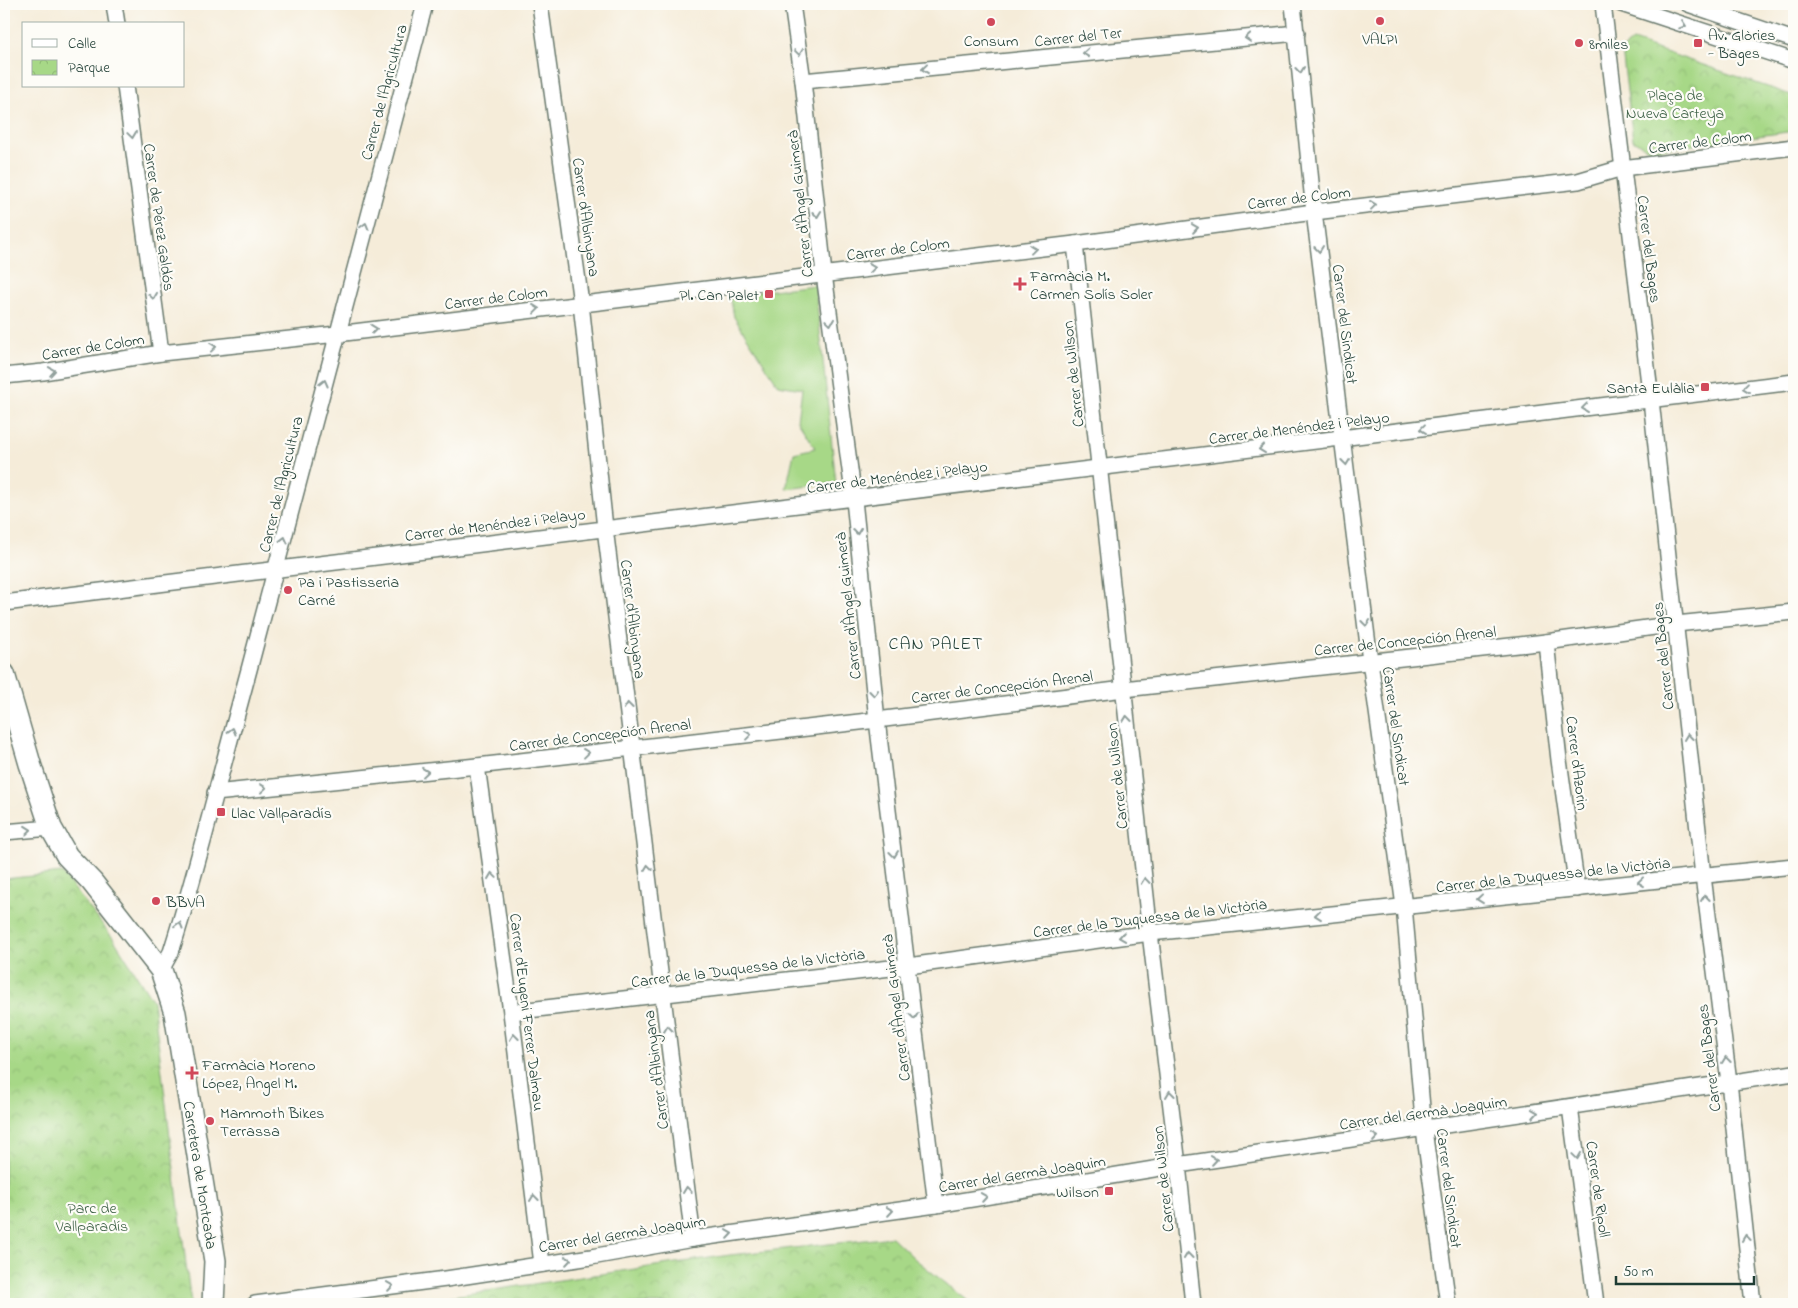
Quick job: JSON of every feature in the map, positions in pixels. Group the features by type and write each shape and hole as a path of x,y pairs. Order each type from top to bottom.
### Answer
{"street":[{"path":"114,4 117,22"},
{"name":"Carrer de l'Agricultura","path":"161,970 174,946 276,570 424,4"},
{"name":"Carrer d'Albinyana","path":"540,4 581,304 605,528 693,1239"},
{"name":"Carrer d'Àngel Guimerà","path":"792,4 804,81 824,274 854,500 877,720 936,1205"},
{"name":"Carrer del Sindicat","path":"1293,4 1314,212 1370,661 1404,906 1424,1130 1448,1304"},
{"name":"Carrer del Bages","path":"1603,4 1651,400 1703,876 1729,1082 1753,1304"},
{"path":"1621,4 1794,61"},
{"path":"1688,4 1794,40"},
{"name":"Carrer del Ter","path":"804,81 1297,33"},
{"name":"Carrer de Pérez Galdós","path":"125,88 161,353"},
{"name":"Carrer de Colom","path":"4,376 43,372 161,353 337,334 1075,244 1314,212 1578,180 1622,168 1794,147"},
{"name":"Carrer de Wilson","path":"1075,244 1150,933 1193,1304"},
{"name":"Carrer de Menéndez i Pelayo","path":"4,603 605,528 854,500 1794,382"},
{"name":"Carrer de Concepción Arenal","path":"215,793 477,766 877,720 1124,689 1546,642 1676,624 1794,612"},
{"name":"Carrer d'Azorin","path":"1546,642 1559,760 1577,889"},
{"name":"Carretera de Montcada","path":"4,674 30,764 52,828 66,856 92,882 161,970 175,1013 215,1261 213,1304"},
{"name":"Carrer d'Eugeni Ferrer Dalmau","path":"477,766 511,1012 542,1264"},
{"path":"4,832 52,828"},
{"name":"Carrer de la Duquessa de la Victòria","path":"511,1012 908,966 1150,933 1794,866"},
{"name":"Carrer del Germà Joaquim","path":"255,1304 446,1279 693,1239 936,1205 1178,1165 1424,1130 1794,1073"},
{"name":"Carrer de Ripoll","path":"1570,1107 1596,1304"}],"green space":[{"name":"Plaça de Nueva Carteya","path":"1633,41 1794,96 1794,131 1651,151 1633,140 1622,50"},
{"path":"815,285 836,483 786,489 794,453 815,448 798,421 802,389 778,385 734,317 730,295"},
{"name":"Parc de Vallparadís","path":"62,873 113,938 153,1001 191,1304 4,1304 4,879"},
{"path":"892,1237 915,1259 972,1304 398,1304 730,1255"}],"place":[{"name":"VALPI","path":"1380,21"},
{"name":"Consum","path":"991,22"},
{"name":"8miles","path":"1579,43"},
{"name":"Av. Glòries - Bages","path":"1698,43"},
{"name":"Farmàcia M. Carmen Solís Soler","path":"1020,284"},
{"name":"Pl. Can Palet","path":"769,294"},
{"name":"Santa Eulàlia","path":"1705,387"},
{"name":"Pa i Pastisseria Carné","path":"288,590"},
{"name":"Llac Vallparadís","path":"221,812"},
{"name":"BBVA","path":"156,901"},
{"name":"Farmàcia Moreno López, Angel M.","path":"192,1073"},
{"name":"Mammoth Bikes Terrassa","path":"210,1121"},
{"name":"Wilson","path":"1109,1191"}],"district":[{"name":"CAN PALET","path":"936,643"}]}
